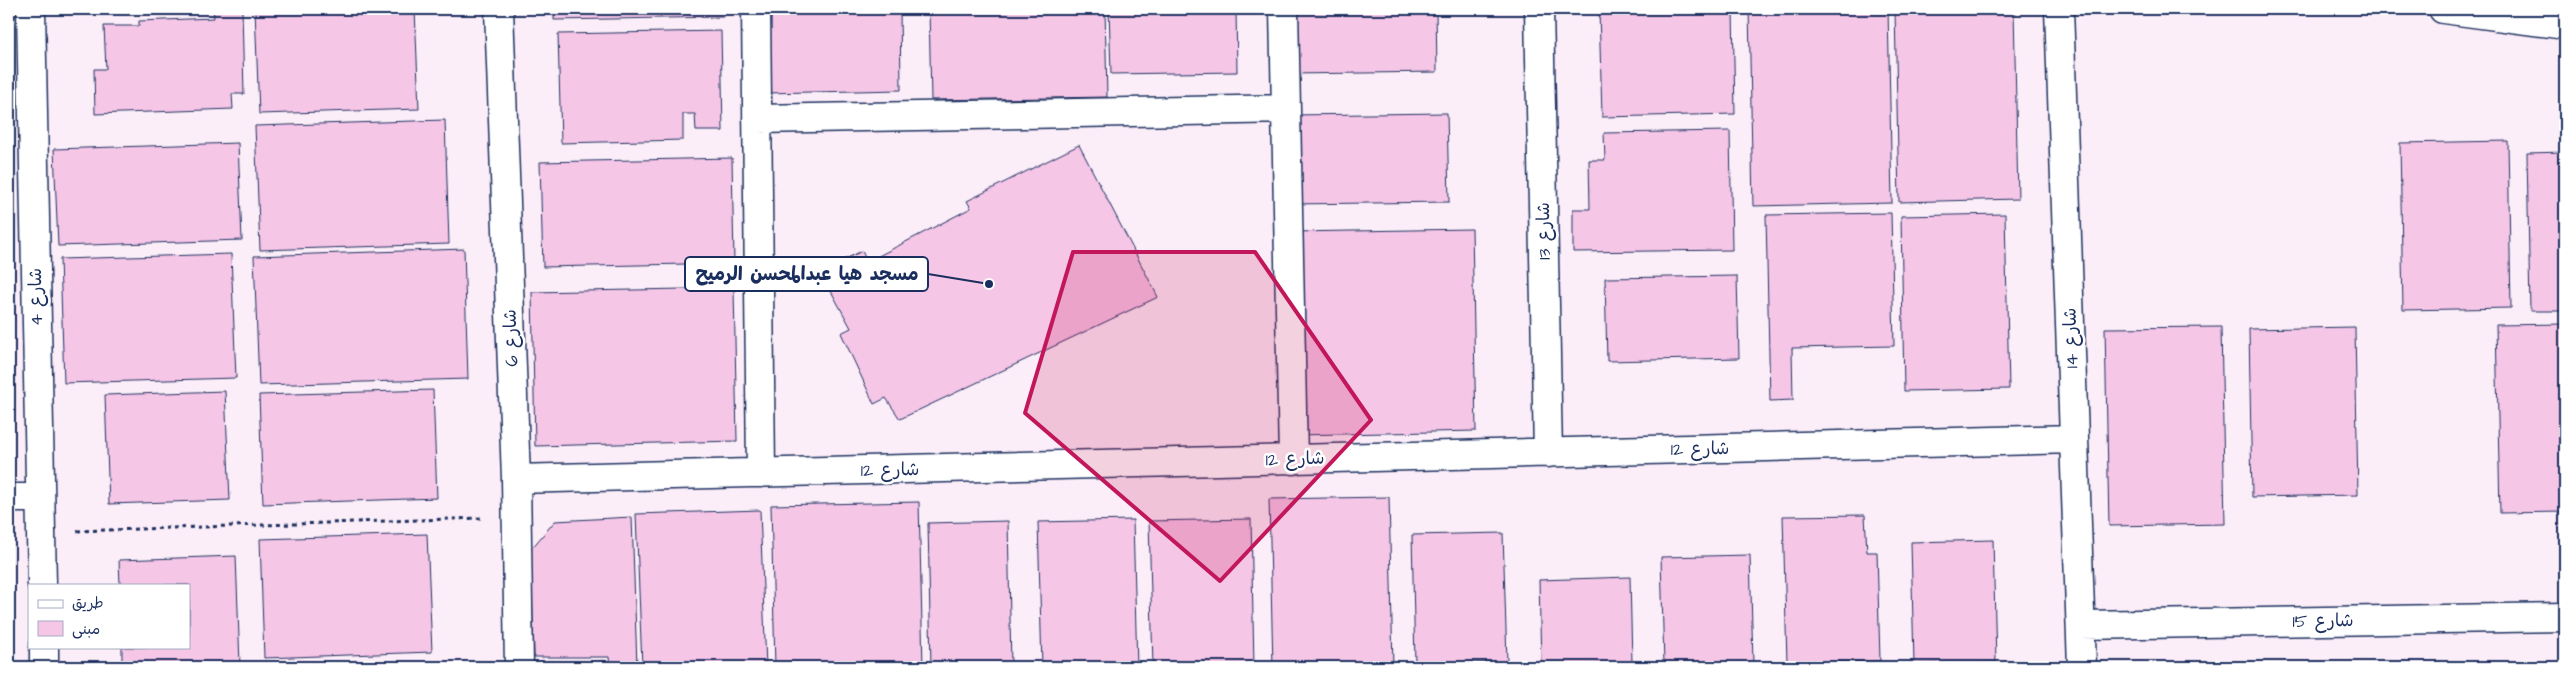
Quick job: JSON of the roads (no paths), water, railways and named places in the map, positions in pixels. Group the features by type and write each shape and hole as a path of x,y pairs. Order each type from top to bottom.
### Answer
{"street":[{"name":"شارع 4","path":"31,9 42,584"},
{"name":"شارع 6","path":"499,9 516,479 519,667"},
{"path":"756,9 761,473"},
{"path":"1284,9 1292,460"},
{"name":"شارع 13","path":"1539,9 1548,453"},
{"name":"شارع 14","path":"2059,9 2082,667"},
{"path":"2443,9 2565,25"},
{"path":"757,119 1286,109"},
{"name":"شارع 12","path":"516,479 2074,439"},
{"path":"9,498 40,498"},
{"name":"شارع 15","path":"2081,625 2565,617"},
{"path":"44,648 44,667"}],"place":[{"name":"مسجد هيا عبدالمحسن الرميح","path":"989,284"}]}
